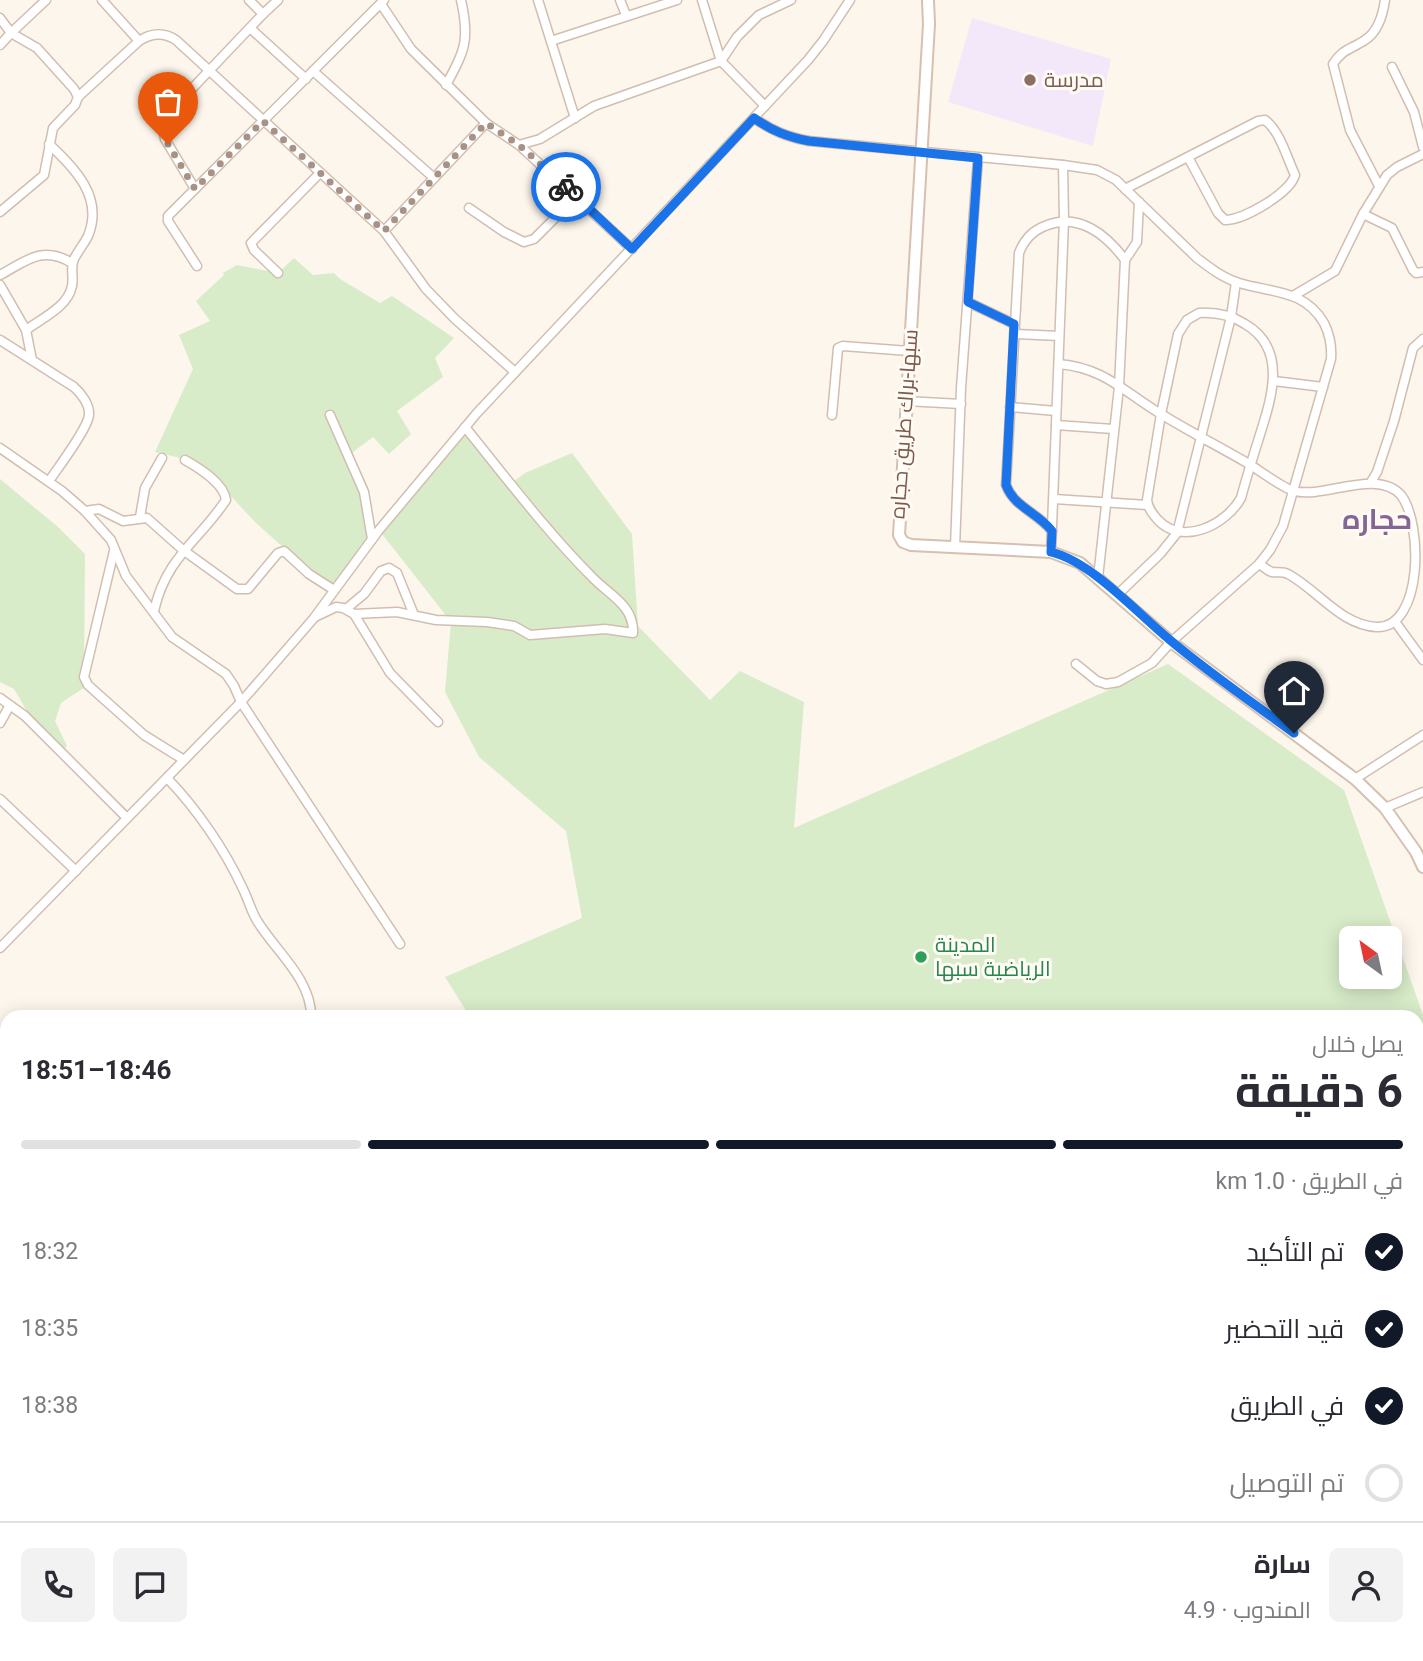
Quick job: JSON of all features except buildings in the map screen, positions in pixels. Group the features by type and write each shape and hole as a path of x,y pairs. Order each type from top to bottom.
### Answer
{"main road":[{"name":"سبها-براك طريق حجاره","path":"928,0 929,24 897,532 906,544 1051,552 1070,557 1171,642 1355,779 1385,808 1416,852 1423,867"}],"street":[{"path":"0,45 46,0"},
{"path":"102,0 139,41"},
{"path":"249,0 263,14"},
{"path":"195,189 165,139 163,126 169,111 278,0"},
{"path":"446,85 465,41 466,25 461,0"},
{"path":"538,0 575,118"},
{"path":"620,0 626,15"},
{"path":"551,41 677,0"},
{"path":"702,0 721,61 765,106"},
{"path":"0,948 241,702 314,618 372,539 465,427 765,106 823,41 849,0"},
{"path":"1379,186 1350,130 1334,64 1340,54 1369,38 1382,18 1385,0"},
{"path":"519,145 540,139 594,106 721,61 749,24 767,9 786,1"},
{"path":"197,266 167,219 382,2 406,43 446,85 486,123 519,145 632,249"},
{"path":"0,18 11,33 37,48 78,97"},
{"path":"250,28 306,79"},
{"path":"0,212 44,175 49,144 57,121 75,105 78,97 139,41 153,34 170,37 384,231 426,289 455,319 515,372"},
{"path":"1392,67 1414,112 1423,147"},
{"path":"313,71 435,178"},
{"path":"754,118 771,130 788,137 1063,165 1104,172 1197,258 1223,276 1236,282 1293,296 1307,302 1316,311 1331,338 1331,359 1278,539 1259,564 1171,642 1153,663 1118,682 1106,684 1097,681 1076,664"},
{"path":"1125,189 1258,121 1265,120 1277,135 1295,175 1293,184 1259,208 1233,220 1225,220 1218,213 1188,157"},
{"path":"384,231 486,123"},
{"path":"26,330 65,301 73,283 72,263 87,239 93,208 91,198 78,174 49,144"},
{"path":"1293,296 1335,271 1363,214 1387,175 1423,154"},
{"path":"955,548 961,404 978,158"},
{"path":"1051,552 1064,220 1063,165"},
{"path":"278,273 254,250 251,243 320,173"},
{"path":"469,208 524,242 534,239 576,197"},
{"path":"1098,578 1119,387 1125,260 1136,245 1139,202"},
{"path":"1363,214 1392,228 1413,270 1419,274 1423,272"},
{"path":"1052,531 1044,521 1018,504 1007,488 1020,249 1035,230 1064,220 1076,221 1110,243 1125,260"},
{"path":"0,275 43,254 55,255 72,263"},
{"path":"1117,595 1160,554 1177,533 1231,317 1236,282"},
{"path":"0,285 26,330 32,360"},
{"path":"968,302 1014,329 1059,337"},
{"path":"1199,313 1231,317 1254,329 1267,344 1272,358 1274,381 1241,498 1232,511 1198,530 1177,533 1160,523 1147,505 1161,414 1178,334 1182,325 1199,313"},
{"path":"1371,482 1394,421 1413,348 1423,339"},
{"path":"0,340 77,389 84,400 89,415 86,424 49,481"},
{"path":"832,415 838,348 842,346 909,351"},
{"path":"1059,364 1089,369 1111,379 1161,414 1294,491 1358,486 1371,482 1386,486 1401,495 1417,529 1420,553 1419,591 1406,615 1396,623 1378,627 1355,621 1334,610 1286,573 1272,572 1259,564"},
{"path":"1274,381 1323,387"},
{"path":"906,401 961,404"},
{"path":"1010,407 1056,411"},
{"path":"331,415 364,492 372,539"},
{"path":"1056,425 1113,429"},
{"path":"314,618 332,608 514,626 530,635 605,629 633,633 634,620 620,601 597,583 565,550 465,427"},
{"path":"0,448 49,481 85,511 111,540 126,576 175,640 229,678 241,702 400,944"},
{"path":"140,517 146,484 162,458"},
{"path":"154,611 165,577 183,550 226,499 224,492 202,470 185,460"},
{"path":"1054,499 1147,505"},
{"path":"85,511 99,509 123,521 140,517 150,520 183,550 237,589 244,590 251,586 278,553 284,551 310,574 334,590"},
{"path":"115,548 84,677 88,685 144,735 184,760"},
{"path":"350,611 381,571 389,568 397,573 414,615"},
{"path":"350,611 390,673 438,722"},
{"path":"1396,623 1423,660"},
{"path":"0,698 25,716 127,818"},
{"path":"0,723 10,705"},
{"path":"1355,779 1423,735"},
{"path":"167,778 204,823 243,888 255,917 303,984 311,1010"},
{"path":"1385,808 1423,792"},
{"path":"0,799 76,871"}],"shaded area":[{"name":"مدرسة","path":"972,18 1111,59 1093,146 948,102"}],"green space":[{"path":"294,258 313,275 334,273 380,303 392,296 454,338 435,358 443,377 397,411 411,434 389,454 373,437 353,452 354,468 372,539 331,590 256,523 209,473 193,461 155,452 193,369 179,335 210,321 196,301 224,275 223,273 237,265 278,273"},
{"name":"المدينة الرياضية سبها","path":"468,424 514,481 525,473 572,453 632,534 638,626 710,700 740,671 804,702 794,828 1168,664 1344,790 1392,926 1339,926 1339,989 1402,989 1402,955 1421,1010 466,1010 445,977 582,918 566,831 479,757 445,692 451,622 379,530"},
{"path":"0,479 58,527 85,554 84,677 88,685 61,703 55,721 67,746 62,752 35,725 14,689 0,682"}],"way so far":[{"path":"168,144 195,189 263,121 384,231 486,123 519,145 566,187"}],"place":[{"name":"مدرسة","path":"1030,80"},
{"name":"المدينة الرياضية سبها","path":"921,957"}],"district":[{"name":"حجاره","path":"1377,519"}],"route":[{"path":"566,187 632,249 754,118 771,130 809,141 978,158 968,302 1014,324 1006,485 1009,492 1018,504 1044,521 1052,531 1051,552 1070,557 1088,569 1171,642 1294,733"}]}
